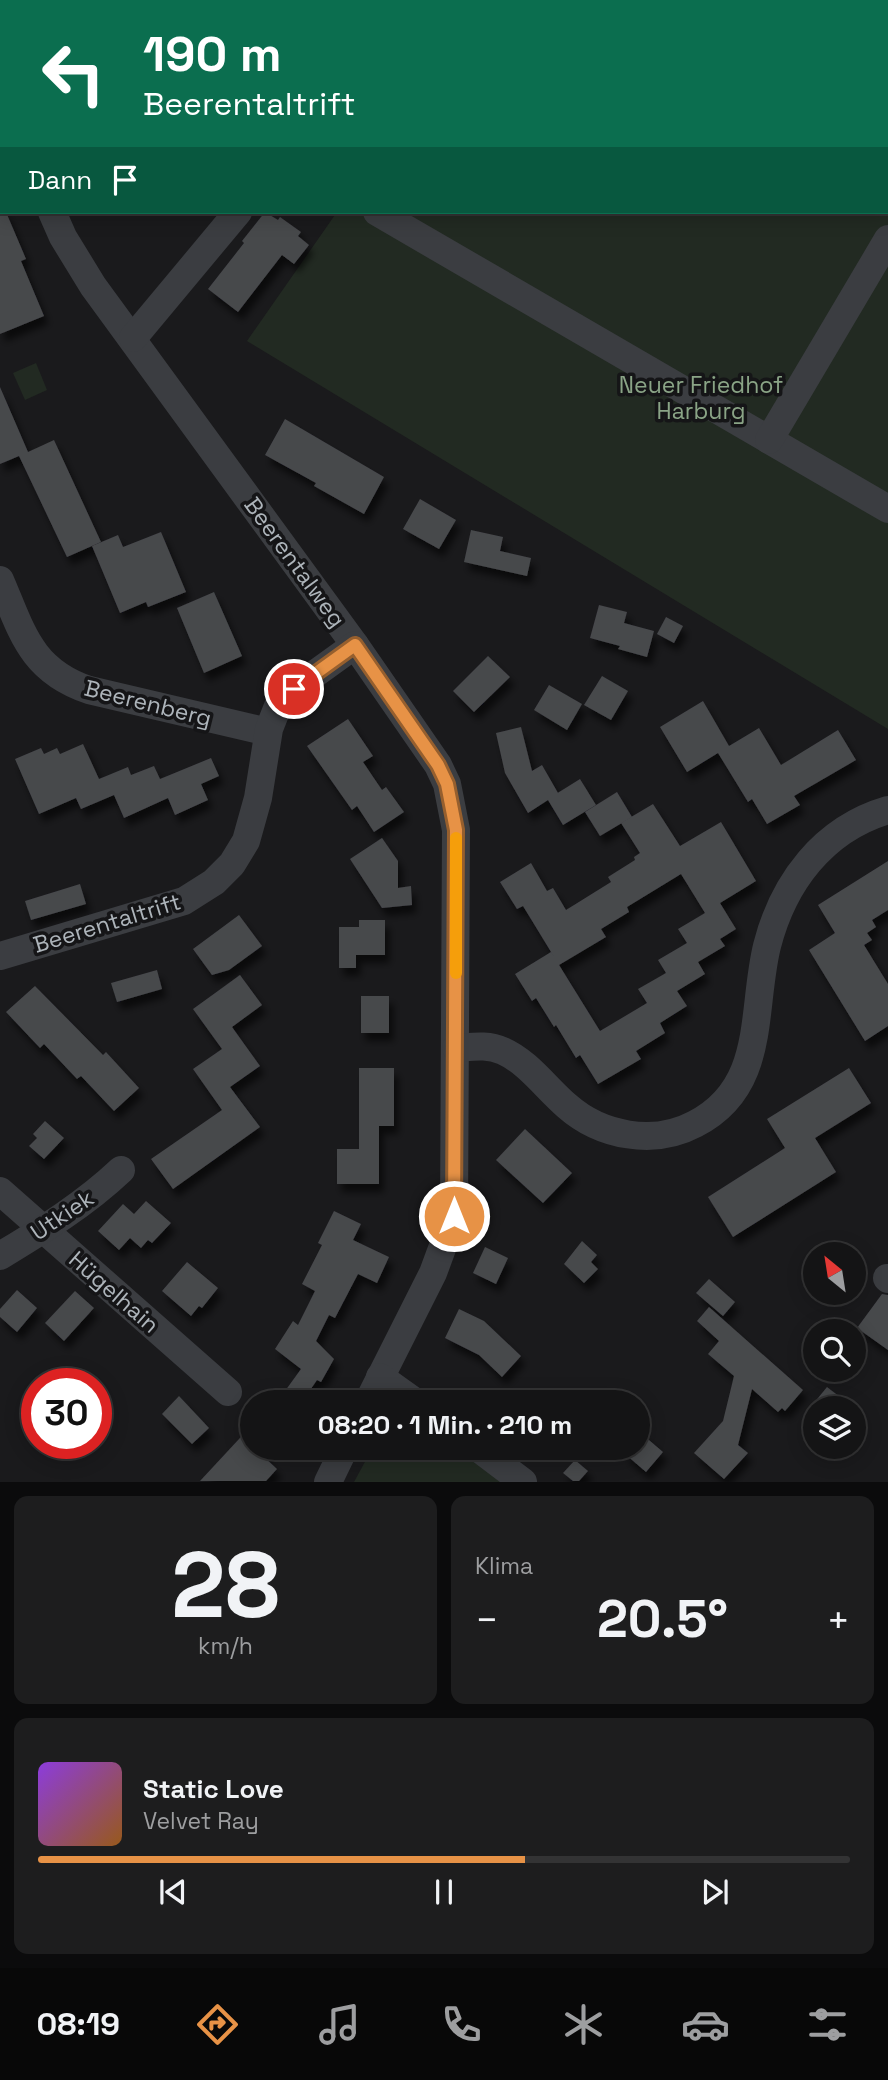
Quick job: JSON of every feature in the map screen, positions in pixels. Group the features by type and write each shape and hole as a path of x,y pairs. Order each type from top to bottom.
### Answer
{"street":[{"name":"Beerentalweg","path":"53,214 63,237 93,286 355,645 438,765 447,784 456,830 454,1216 433,1273 374,1390"},
{"path":"132,338 236,214"},
{"path":"380,214 888,509"},
{"path":"769,440 888,239"},
{"name":"Beerenberg","path":"0,580 32,650 46,667 66,681 89,690 268,732"},
{"name":"Beerentaltrift","path":"0,956 177,903 214,882 232,864 246,841 273,716 284,698 355,645"},
{"path":"456,1048 491,1047 511,1055 568,1107 603,1128 654,1137 684,1130 697,1123 709,1116 731,1094 754,1046 767,946 784,899 793,883 810,860 834,837 863,819 888,810"},
{"name":"Utkiek","path":"0,1256 44,1230 121,1170"},
{"name":"Hügelhain","path":"0,1191 228,1392"},
{"path":"380,1377 398,1390"},
{"path":"328,1482 339,1460"},
{"path":"494,1460 523,1482"}],"green space":[{"name":"Neuer Friedhof Harburg","path":"336,214 888,214 888,729 247,341"},
{"path":"36,363 47,390 25,400 13,373"},
{"path":"366,1460 494,1460 524,1482 354,1482"}],"building":[{"path":"0,214 7,214 26,259 21,261 44,316 0,334"},
{"path":"263,214 268,214 278,220 280,217 301,232 298,236 309,245 294,264 282,255 238,312 208,289 244,243 242,241"},
{"path":"0,387 28,452 54,440 101,542 67,557 19,456 0,464"},
{"path":"285,419 384,477 364,514 265,455"},
{"path":"420,499 456,520 439,549 403,529"},
{"path":"471,530 503,537 500,551 531,558 527,576 464,562"},
{"path":"161,532 186,592 148,607 146,602 120,613 92,546 118,535 123,547"},
{"path":"214,592 242,656 204,673 177,608"},
{"path":"599,605 627,612 624,623 654,631 647,657 590,638"},
{"path":"666,617 683,626 674,643 657,634"},
{"path":"488,656 510,677 474,712 453,691"},
{"path":"602,676 628,691 611,720 584,705"},
{"path":"549,685 582,704 567,730 534,710"},
{"path":"703,701 729,746 759,728 781,765 838,730 856,760 794,796 800,805 767,824 752,799 748,802 718,753 687,772 660,727"},
{"path":"348,719 373,756 363,762 382,790 386,787 404,812 374,832 357,806 352,810 307,746"},
{"path":"521,727 532,771 542,765 558,793 580,779 596,805 563,825 548,800 528,813 505,773 496,733"},
{"path":"83,744 99,779 128,767 131,775 154,766 160,779 211,758 219,776 201,784 208,800 175,815 168,798 124,818 114,795 81,809 76,798 39,814 15,759 41,748 44,754 57,748 60,754"},
{"path":"617,792 632,817 600,836 585,812"},
{"path":"653,804 680,846 721,822 756,881 720,903 736,929 720,939 725,946 698,962 705,974 677,991 687,1006 660,1023 665,1033 636,1051 641,1059 598,1084 580,1055 576,1058 556,1025 554,1027 536,998 532,1001 515,974 551,952 523,906 517,909 500,882 531,863 547,891 553,888 566,910 611,882 608,877 635,860 634,857 640,853 621,823","holes":["681,874 705,913 678,929 687,943 658,960 666,973 638,989 647,1003 600,1031 559,965 606,937 601,929 629,912 627,907"]},
{"path":"382,838 398,861 398,888 411,886 412,905 382,908 350,859"},
{"path":"888,861 888,910 872,920 876,927 867,933 872,940 864,945 888,984 888,1026 865,1041 809,950 835,933 818,905"},
{"path":"80,884 86,904 31,920 25,901"},
{"path":"239,915 262,946 229,970 212,975 193,949"},
{"path":"359,920 385,920 385,955 356,955 356,968 339,968 339,927 359,927"},
{"path":"157,970 162,989 117,1002 111,983"},
{"path":"240,975 262,1005 232,1027 260,1066 230,1087 260,1127 173,1189 151,1159 222,1110 193,1069 222,1049 193,1009"},
{"path":"35,986 103,1055 106,1052 139,1088 114,1111 81,1076 77,1079 44,1044 40,1048 6,1012"},
{"path":"361,996 389,996 389,1033 361,1033"},
{"path":"359,1068 394,1068 394,1126 379,1126 379,1184 337,1184 337,1149 359,1149"},
{"path":"849,1068 871,1103 815,1138 836,1172 733,1237 708,1197 785,1148 767,1119"},
{"path":"45,1121 64,1138 44,1159 29,1146 37,1138 33,1134"},
{"path":"525,1129 572,1173 543,1203 496,1160"},
{"path":"146,1201 171,1223 152,1243 148,1240 141,1248 130,1238 119,1250 98,1231 123,1204 134,1214"},
{"path":"334,1211 361,1224 353,1240 389,1257 377,1283 358,1274 335,1318 329,1315 316,1341 334,1359 321,1382 317,1380 310,1390 286,1390 301,1369 275,1349 293,1321 298,1325 315,1291 302,1284 322,1245 318,1243"},
{"path":"582,1241 597,1255 591,1262 598,1269 584,1283 564,1264"},
{"path":"485,1247 508,1258 496,1284 473,1273"},
{"path":"187,1262 218,1288 202,1308 199,1306 191,1316 162,1291"},
{"path":"709,1279 735,1302 723,1316 696,1293"},
{"path":"17,1290 37,1308 17,1332 0,1317 0,1309"},
{"path":"75,1291 94,1308 64,1341 45,1323"},
{"path":"882,1294 888,1295 888,1350 866,1334 866,1319 864,1319"},
{"path":"709,1307 803,1390 785,1411 782,1408 778,1412 752,1389 738,1445 748,1453 724,1479 694,1453 723,1421 734,1376 708,1354 719,1341 697,1321"},
{"path":"459,1309 484,1321 521,1356 502,1377 479,1355 445,1338"},
{"path":"827,1387 839,1396 820,1396"},
{"path":"179,1396 209,1428 192,1444 162,1414"},
{"path":"240,1438 240,1460 267,1460 277,1469 266,1481 200,1481"},
{"path":"650,1441 663,1452 646,1472 632,1460 650,1460"},
{"path":"575,1460 588,1471 579,1481 573,1481 563,1473"}],"slow traffic":[{"path":"456,838 456,973"}],"route":[{"path":"294,689 355,645 438,765 447,784 456,830 454,1216"}]}
